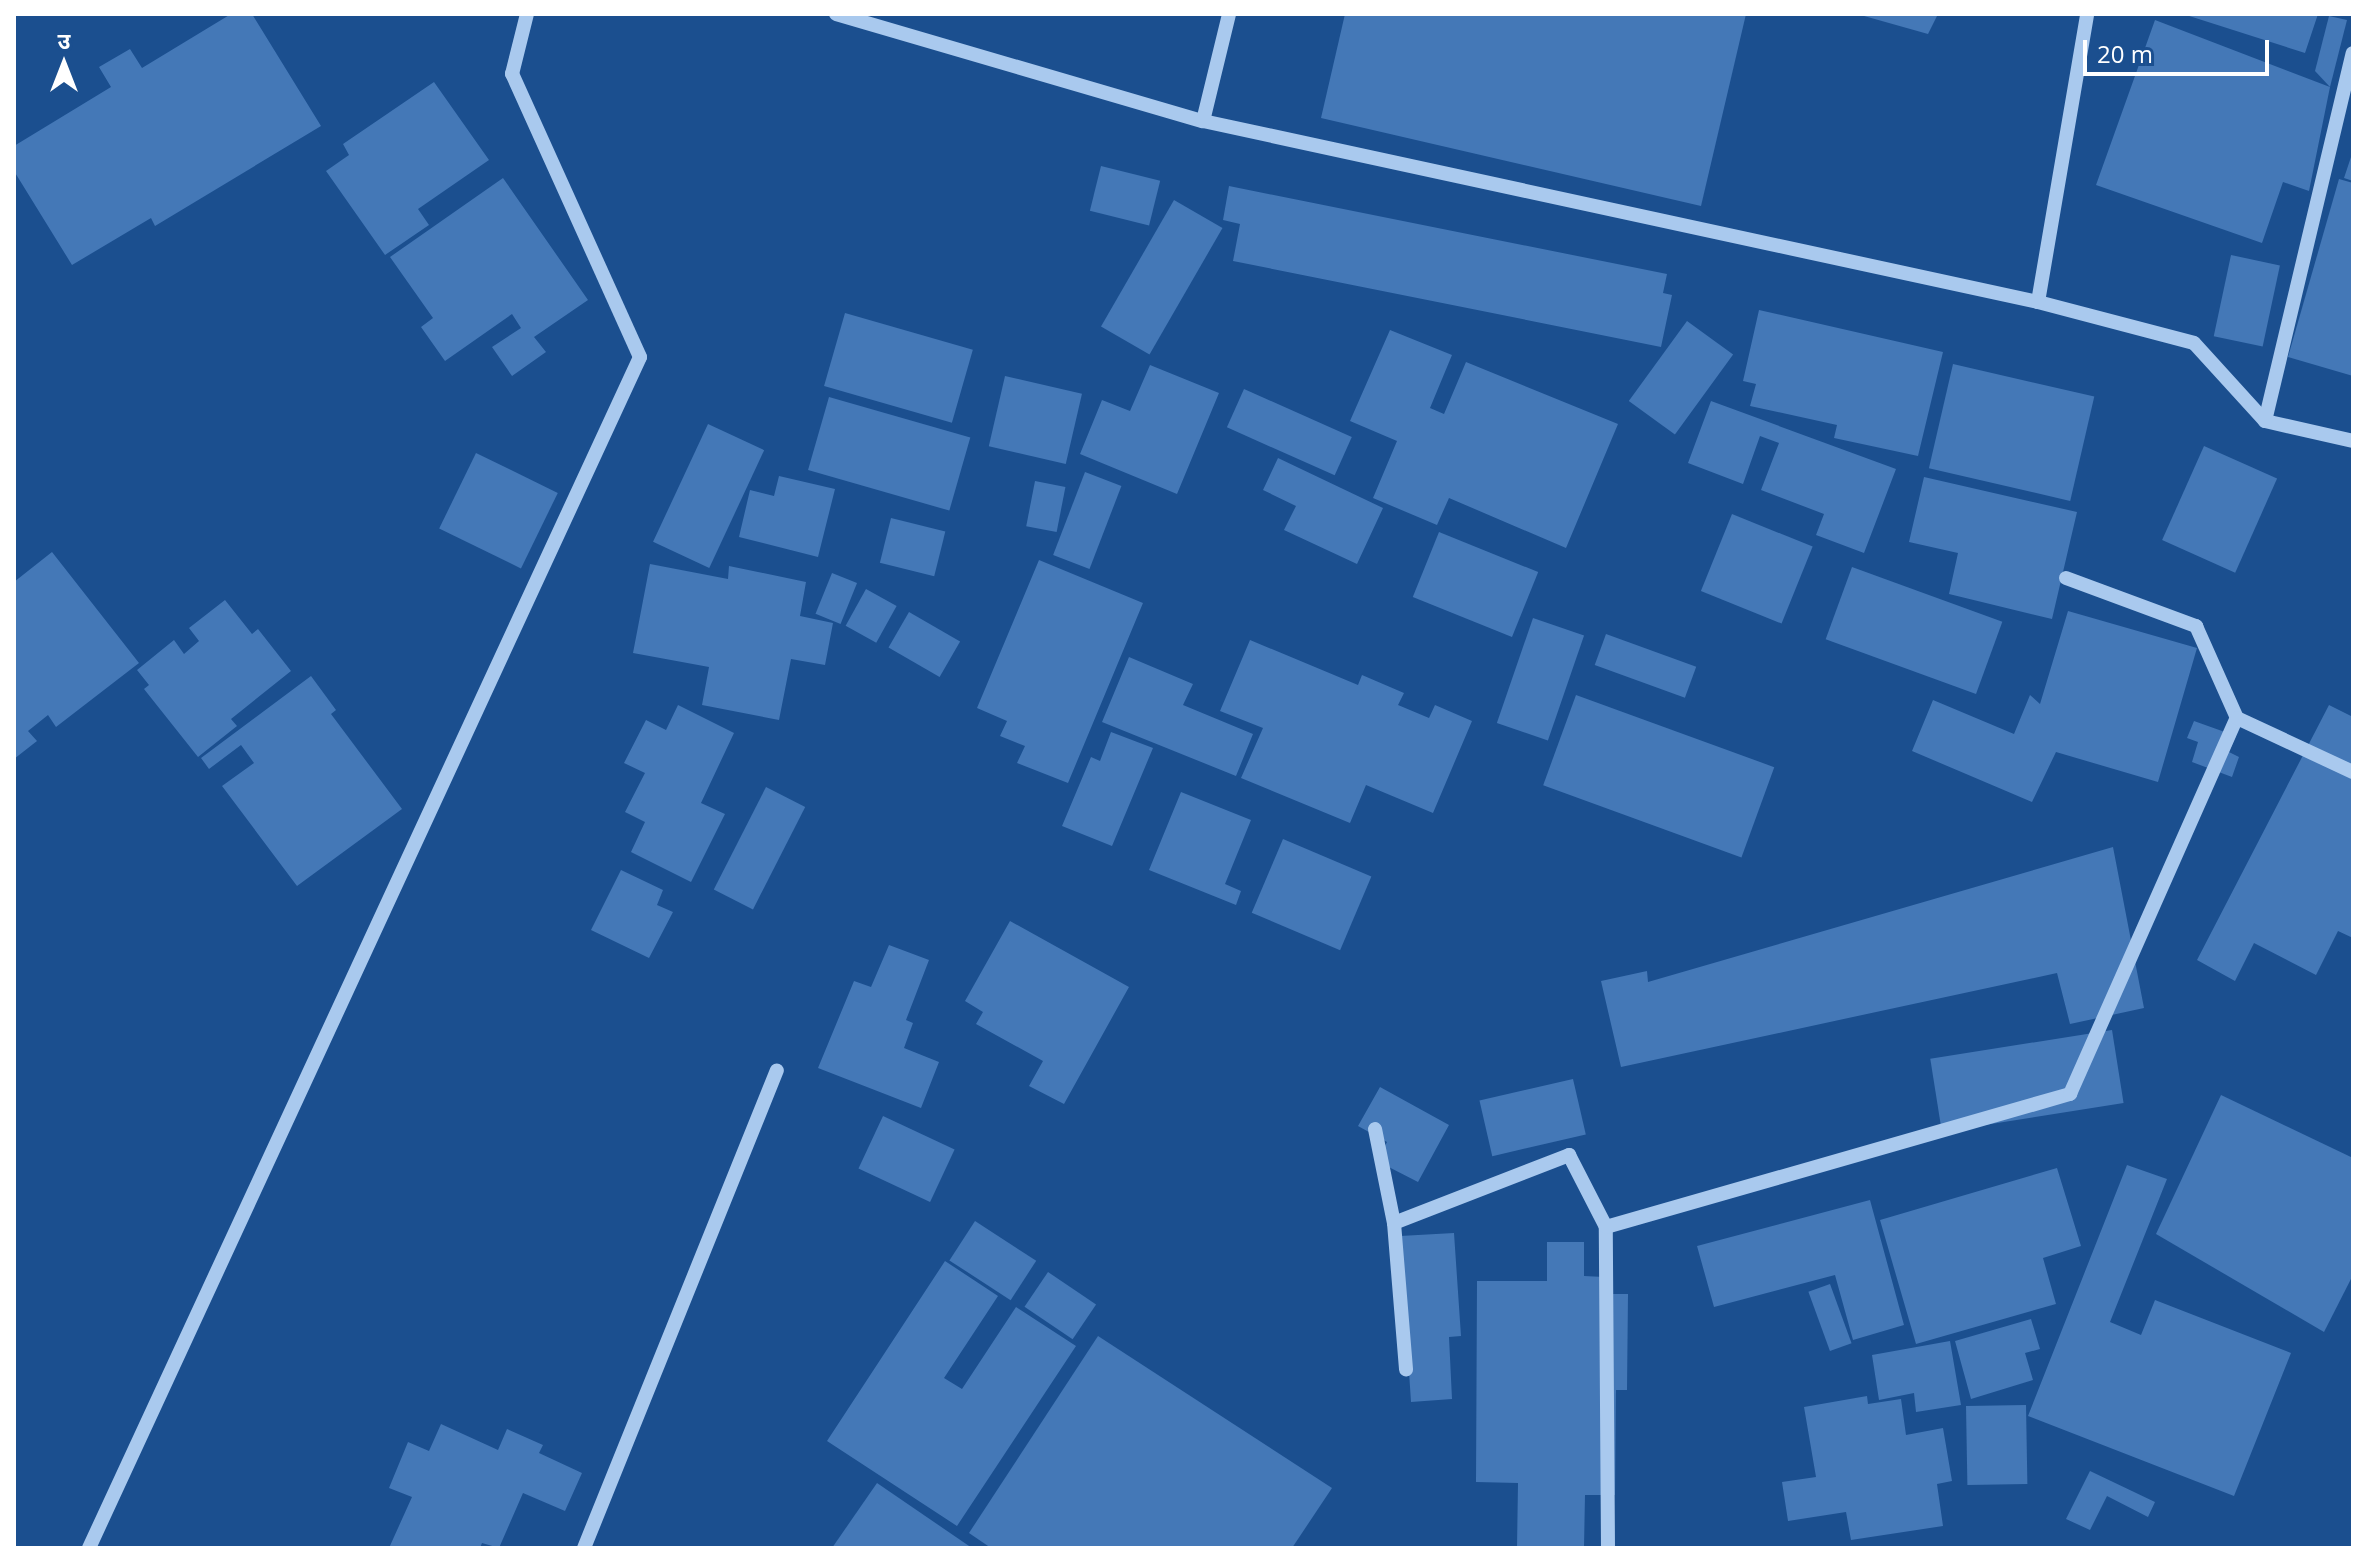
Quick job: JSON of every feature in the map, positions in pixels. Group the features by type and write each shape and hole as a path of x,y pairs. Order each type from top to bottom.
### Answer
{"street":[{"path":"89,1548 640,357 512,74 527,14"},
{"path":"836,14 1203,121 2038,302 2194,343 2265,421 2353,441"},
{"path":"1203,121 1229,14"},
{"path":"2038,302 2087,14"},
{"path":"2265,421 2353,53"},
{"path":"2066,578 2196,626 2237,718 2353,772"},
{"path":"1606,1227 2070,1094 2237,718"},
{"path":"584,1548 777,1070"},
{"path":"1375,1129 1394,1223 1406,1370"},
{"path":"1394,1223 1569,1155 1606,1227 1608,1548"}],"building":[{"path":"231,14 252,14 321,126 155,226 151,218 72,265 14,171 14,146 111,87 99,67 130,49 142,68"},
{"path":"1345,14 1746,14 1701,206 1321,118"},
{"path":"1857,14 1938,14 1928,34"},
{"path":"2183,14 2318,14 2305,53"},
{"path":"2329,16 2347,20 2330,87 2315,71"},
{"path":"2155,20 2330,87 2309,191 2283,182 2262,243 2096,185"},
{"path":"434,82 489,160 418,209 429,225 385,255 326,171 349,155 343,144"},
{"path":"2353,151 2353,181 2344,178"},
{"path":"1101,166 1160,181 1149,225 1090,211"},
{"path":"503,178 588,300 534,337 546,352 512,376 492,347 521,328 512,314 445,361 421,327 433,318 390,257"},
{"path":"2339,179 2353,183 2353,376 2288,357"},
{"path":"1229,186 1667,274 1663,293 1672,295 1661,347 1233,261 1240,224 1223,220"},
{"path":"1174,200 1222,228 1149,354 1101,326"},
{"path":"2231,255 2280,265 2263,347 2214,336"},
{"path":"1759,310 1943,352 1918,456 1834,438 1837,425 1750,406 1756,384 1743,381"},
{"path":"845,313 973,350 952,423 824,386"},
{"path":"1687,321 1733,355 1675,435 1629,401"},
{"path":"1390,330 1452,355 1430,408 1444,414 1466,362 1618,424 1566,548 1449,498 1437,525 1373,498 1397,441 1350,421"},
{"path":"1953,364 2094,397 2070,501 1929,468"},
{"path":"1150,365 1219,393 1177,494 1080,454 1102,400 1130,411"},
{"path":"1005,376 1082,394 1066,464 989,446"},
{"path":"1244,389 1352,437 1335,475 1227,427"},
{"path":"829,397 970,438 949,511 808,470"},
{"path":"1711,401 1896,469 1864,553 1816,535 1824,514 1761,490 1779,443 1760,436 1743,484 1688,463"},
{"path":"708,424 764,450 709,568 653,542"},
{"path":"2204,446 2277,479 2235,573 2162,540"},
{"path":"476,453 558,493 521,568 439,528"},
{"path":"1278,458 1383,508 1357,564 1284,530 1296,506 1263,490"},
{"path":"1085,472 1121,486 1090,569 1053,555"},
{"path":"779,476 835,489 818,557 739,537 750,490 774,496"},
{"path":"1924,477 2077,512 2052,619 1949,594 1958,553 1909,542"},
{"path":"1035,481 1065,487 1057,532 1026,526"},
{"path":"1732,514 1813,547 1782,624 1701,591"},
{"path":"891,518 945,532 934,576 880,563"},
{"path":"1439,532 1538,572 1512,637 1413,597"},
{"path":"52,552 139,663 56,727 48,715 28,731 37,741 14,759 14,582"},
{"path":"1039,560 1143,603 1068,783 1017,763 1025,746 1000,736 1007,721 977,708"},
{"path":"650,564 728,579 729,566 806,582 800,616 833,623 825,665 791,659 779,720 702,705 709,667 633,653"},
{"path":"1852,567 2002,622 1976,694 1826,639"},
{"path":"832,573 857,583 841,624 816,614"},
{"path":"866,589 897,606 876,643 846,626"},
{"path":"225,600 252,634 258,629 291,671 231,719 237,726 198,757 144,689 149,685 137,670 174,640 184,654 199,641 189,628"},
{"path":"2068,611 2197,648 2158,782 2056,752 2032,802 1912,751 1933,700 2014,734 2030,695 2040,704"},
{"path":"909,612 960,642 940,677 888,648"},
{"path":"1533,618 1584,636 1548,741 1497,723"},
{"path":"1606,634 1696,667 1685,698 1595,665"},
{"path":"1250,640 1358,685 1362,675 1404,693 1398,705 1429,718 1435,705 1472,721 1433,813 1366,785 1350,823 1241,778 1263,728 1220,711"},
{"path":"1129,657 1193,684 1183,705 1253,734 1236,776 1102,722"},
{"path":"311,676 336,710 331,714 402,809 297,886 222,786 254,763 241,745 209,769 201,758"},
{"path":"1576,695 1774,767 1741,857 1543,785"},
{"path":"678,705 734,733 701,803 725,814 691,882 631,852 645,822 625,812 645,773 624,763 646,720 666,730"},
{"path":"2329,705 2353,717 2353,938 2338,931 2316,975 2254,943 2235,981 2197,960"},
{"path":"2194,721 2236,736 2229,752 2239,757 2232,777 2192,762 2198,742 2187,738"},
{"path":"1111,732 1153,748 1112,846 1062,826 1091,757 1100,761"},
{"path":"766,787 805,807 753,909 714,889"},
{"path":"1181,792 1251,820 1225,884 1241,891 1236,905 1149,870"},
{"path":"1283,839 1371,877 1340,950 1252,913"},
{"path":"2113,847 2144,1008 2070,1024 2057,973 1621,1067 1601,981 1647,971 1648,982"},
{"path":"621,870 663,890 657,905 673,912 649,958 591,930"},
{"path":"1010,921 1129,987 1064,1104 1029,1086 1043,1061 976,1024 983,1012 965,1001"},
{"path":"889,945 929,960 906,1020 913,1023 904,1048 939,1062 921,1108 818,1068 854,981 871,987"},
{"path":"2112,1030 2124,1103 1942,1132 1930,1059"},
{"path":"1573,1079 1586,1135 1492,1156 1479,1101"},
{"path":"1380,1087 1449,1125 1418,1182 1377,1161 1387,1142 1358,1126"},
{"path":"2221,1095 2353,1158 2353,1275 2324,1332 2156,1234"},
{"path":"883,1116 955,1149 930,1202 858,1169"},
{"path":"2127,1165 2167,1179 2110,1322 2141,1335 2155,1300 2291,1353 2234,1496 2028,1416"},
{"path":"2057,1168 2081,1246 2043,1258 2056,1304 1916,1344 1880,1220"},
{"path":"1870,1200 1904,1325 1853,1340 1835,1275 1714,1307 1697,1246"},
{"path":"975,1221 1036,1261 1011,1300 949,1260"},
{"path":"1454,1233 1461,1336 1449,1337 1452,1399 1411,1402 1400,1236"},
{"path":"1547,1242 1584,1242 1584,1276 1604,1277 1604,1294 1628,1294 1627,1390 1616,1390 1615,1495 1585,1495 1584,1548 1517,1548 1518,1483 1476,1482 1477,1281 1547,1281"},
{"path":"945,1261 998,1296 944,1378 962,1389 1016,1307 1076,1346 957,1526 827,1441"},
{"path":"1048,1272 1096,1304 1073,1339 1025,1307"},
{"path":"1830,1284 1852,1343 1830,1351 1808,1292"},
{"path":"2031,1319 2040,1349 2025,1353 2033,1380 1971,1399 1955,1341"},
{"path":"1098,1336 1332,1488 1292,1548 991,1548 969,1533"},
{"path":"1950,1341 1961,1405 1916,1412 1914,1393 1879,1400 1872,1355"},
{"path":"1867,1396 1868,1404 1901,1399 1906,1435 1943,1428 1952,1481 1937,1484 1943,1526 1851,1540 1846,1512 1788,1521 1782,1482 1816,1477 1804,1407"},
{"path":"2026,1405 2027,1484 1967,1485 1966,1406"},
{"path":"441,1424 498,1450 507,1429 543,1445 539,1453 582,1473 565,1511 523,1493 499,1548 482,1543 480,1548 389,1548 412,1497 389,1488 408,1442 429,1451"},
{"path":"2090,1471 2155,1502 2148,1517 2107,1496 2090,1530 2066,1519"},
{"path":"877,1483 972,1548 832,1548"}]}
